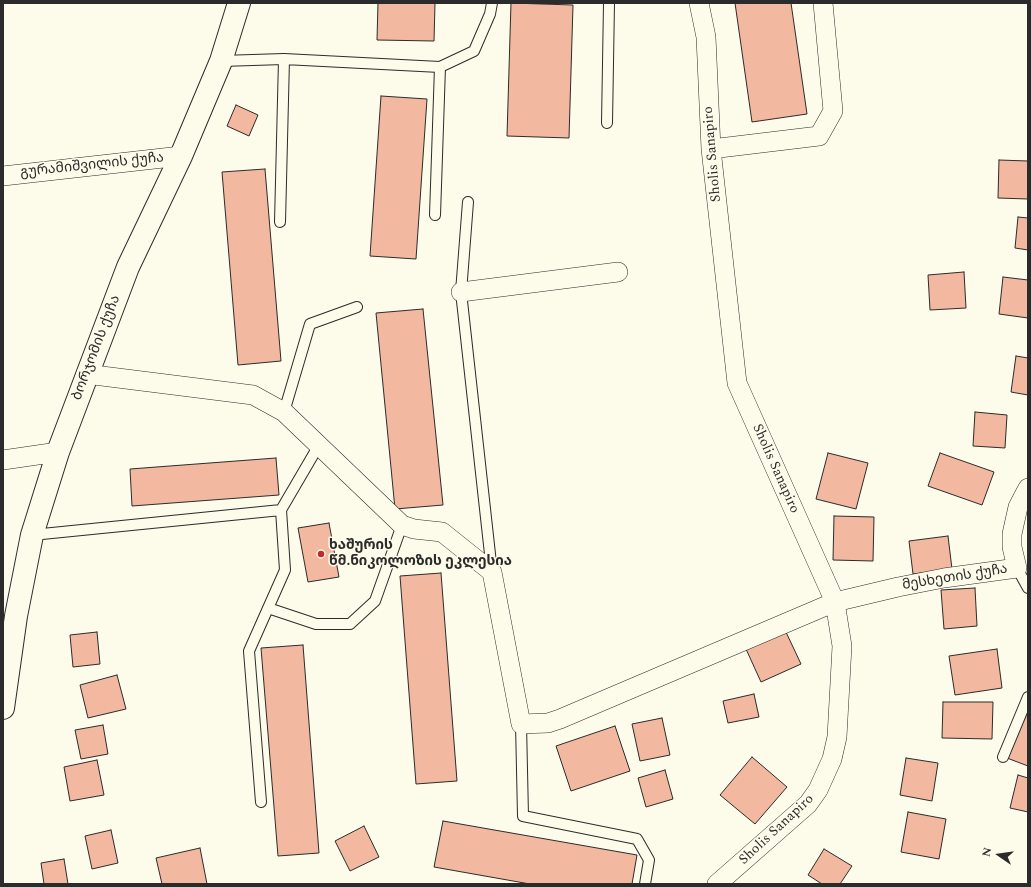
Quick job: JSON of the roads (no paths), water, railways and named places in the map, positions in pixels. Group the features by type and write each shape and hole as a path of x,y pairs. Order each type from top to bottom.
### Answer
{"highway":[{"name":"ბორჯომის ქუჩა","path":"3,708 16,616 32,535 58,452 86,374 128,267 181,156 221,61 239,3"}],"street":[{"name":"Sholis Sanapiro","path":"699,3 706,37 711,149 737,383 835,602 842,646 842,669 837,737 826,776 808,804 717,884"},
{"path":"711,149 819,136 833,111 823,3"},
{"name":"გურამიშვილის ქუჩა","path":"3,176 181,156"},
{"path":"461,292 618,272"},
{"path":"86,374 253,395 284,412 402,525 414,529 442,532 492,572 521,724"},
{"path":"3,460 58,452"},
{"name":"მესხეთის ქუჩა","path":"521,724 548,723 560,719 835,602 913,584 1017,568 1012,547 1012,534 1018,508 1028,488"}],"lane":[{"path":"221,61 284,59 440,67 474,51 490,14 492,3"},
{"path":"607,124 609,3"},
{"path":"280,222 284,59"},
{"path":"435,215 440,67"},
{"path":"468,202 461,292 492,572"},
{"path":"284,412 310,324 357,307"},
{"path":"261,802 249,651 285,570 281,510 319,445"},
{"path":"32,535 281,510"},
{"path":"268,608 316,624 350,624 375,601 402,525"},
{"path":"1017,568 1028,588"},
{"path":"1003,757 1028,697"},
{"path":"521,724 523,816 636,839 649,860 644,884"}],"place":[{"name":"ხაშურის წმ.ნიკოლოზის ეკლესია","path":"321,554"}]}
